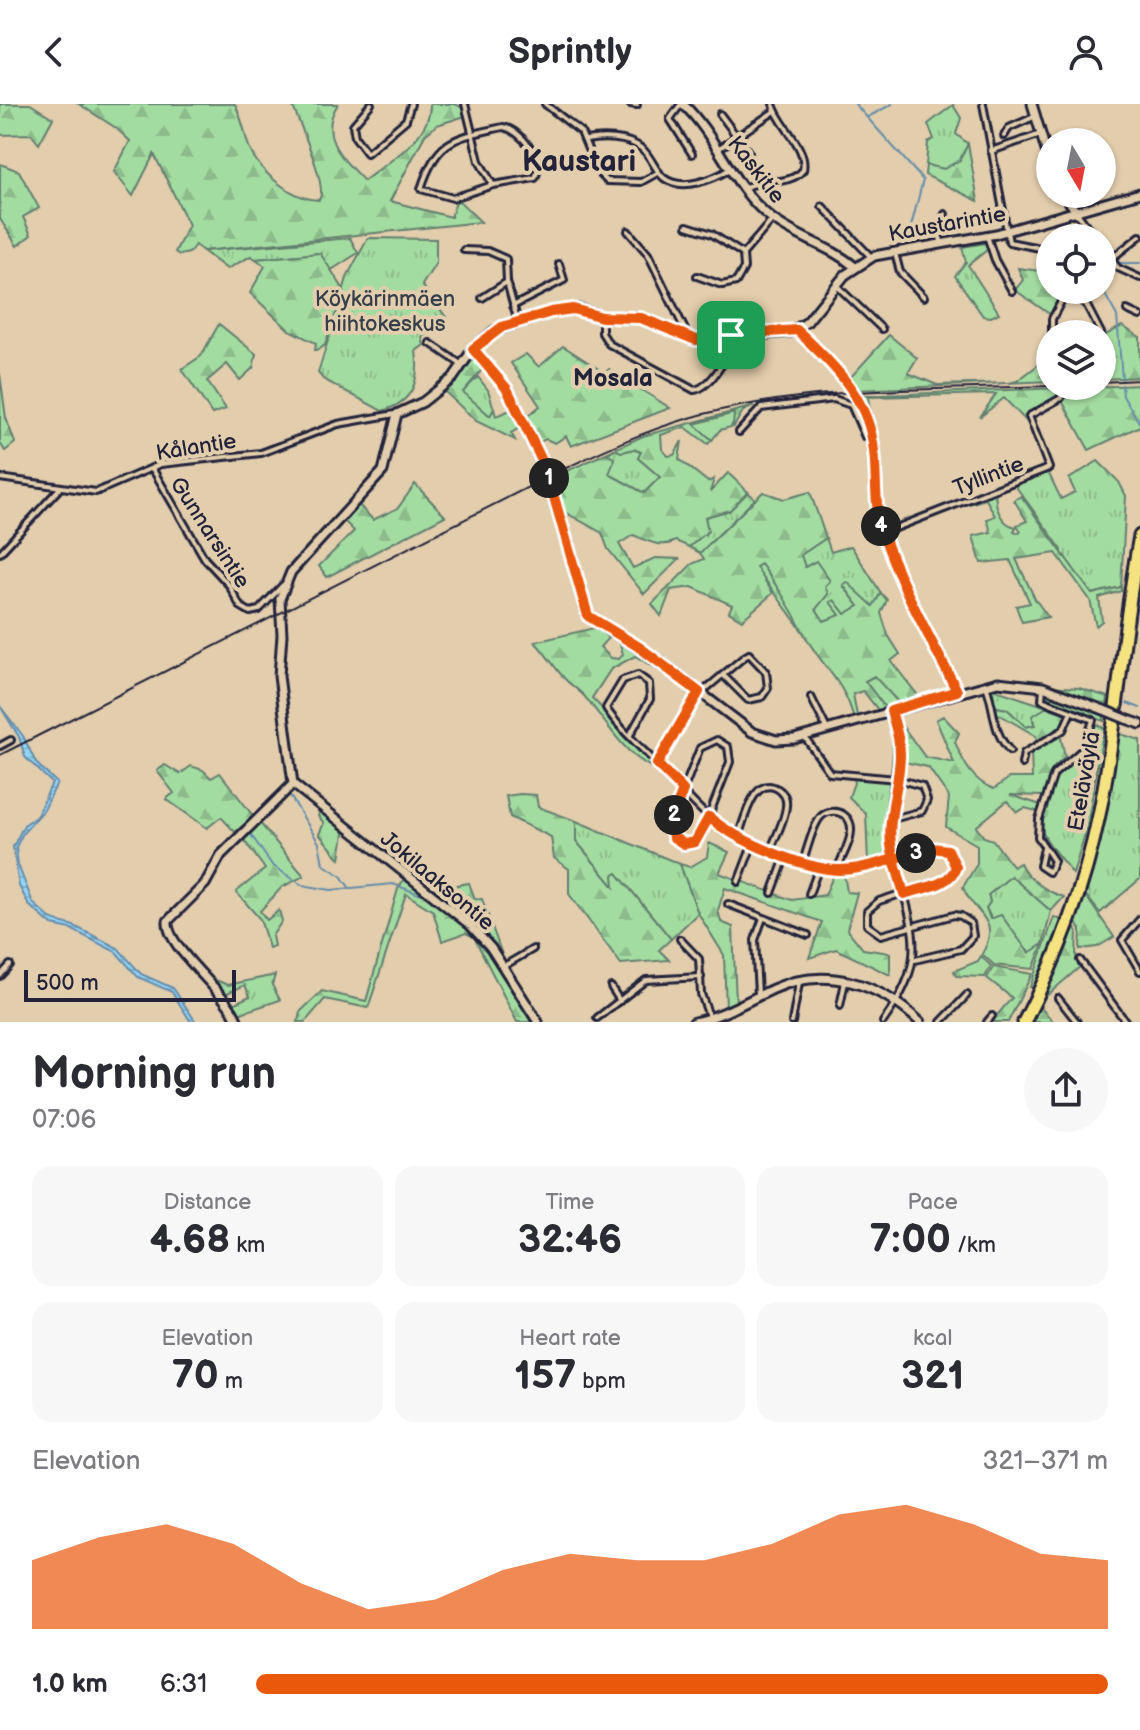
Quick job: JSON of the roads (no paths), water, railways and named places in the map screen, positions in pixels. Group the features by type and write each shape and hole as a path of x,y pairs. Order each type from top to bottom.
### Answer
{"highway":[{"name":"Eteläväylä","path":"1024,1022 1068,923 1091,852 1105,785 1140,536"}],"street":[{"path":"371,104 358,115 353,125 355,137 367,153 406,120 411,104"},
{"path":"465,104 481,165 493,185"},
{"path":"545,104 575,126 586,140 597,171 607,181 641,182 659,172"},
{"path":"630,104 637,105"},
{"path":"682,104 670,119 692,154"},
{"name":"Kaskitie","path":"682,104 744,188 773,219 833,250 855,267"},
{"path":"744,188 758,182 793,179 803,170 802,153 773,104"},
{"path":"983,104 1006,231 1013,245 1036,248"},
{"path":"1032,104 1039,128"},
{"path":"718,149 775,111"},
{"path":"720,114 749,153"},
{"path":"1004,136 1011,127 1036,116"},
{"path":"511,129 536,160 539,171 531,180 493,185 453,198 421,189 444,143 472,134 511,129"},
{"path":"991,151 1036,136"},
{"path":"586,140 605,138 636,145 659,172 673,182 714,179 730,169"},
{"name":"Kaustarintie","path":"797,330 836,285 871,257 987,236 1140,193"},
{"path":"822,206 871,257"},
{"path":"1074,208 1085,224"},
{"path":"942,243 937,230 945,214"},
{"path":"697,276 722,285 732,284 743,273 743,254 773,219"},
{"path":"687,226 712,234 743,254"},
{"path":"628,231 648,254 689,338"},
{"path":"987,236 995,260 1012,291"},
{"path":"1116,262 1140,236"},
{"path":"464,250 488,251 506,259 507,282 518,322"},
{"path":"895,251 900,272 924,297"},
{"path":"513,306 564,280 559,264"},
{"path":"1116,265 1140,278"},
{"path":"482,298 507,282"},
{"path":"836,285 882,329"},
{"path":"238,1022 226,999 171,939 168,921 198,892 228,847 293,784 279,686 283,585 291,572 383,471 397,414 423,402 494,331 562,310 579,309 602,317 641,318 689,338 705,340 797,330 849,384 862,406 873,440 878,517 883,533 898,573 957,691"},
{"path":"1127,310 1140,316"},
{"path":"602,317 606,341 694,390 705,385 729,354 731,335"},
{"path":"430,343 462,365"},
{"path":"473,349 507,389 546,469 588,616 639,647 758,735 782,740 804,736 957,691 985,684 1015,682 1043,687 1140,724"},
{"path":"739,432 763,407 842,399 855,411 865,437 873,440"},
{"name":"Tyllintie","path":"883,533 1049,468 1029,416 1057,400"},
{"name":"Kålantie","path":"0,478 96,492 152,468 189,459 261,453 338,424 397,414"},
{"name":"Gunnarsintie","path":"152,468 205,559 229,585 240,606 250,612 259,610 283,585"},
{"path":"0,553 59,489"},
{"path":"657,764 700,692 749,654 769,680 762,697 752,701 743,698 723,675"},
{"path":"630,735 651,696 649,683 638,675 623,680 606,708 630,735 657,764 709,817 738,837 802,862 837,870 861,868 940,847 951,852 955,861 954,874 947,880 873,904 866,913 867,925 883,935 957,915 969,921 973,932 971,941 961,949 915,960"},
{"path":"985,684 994,708 996,735 1010,751"},
{"path":"1043,687 1042,700 1093,720 1084,748 1060,765 1051,780 1037,831 1054,861 1049,872 1040,866 1044,848"},
{"path":"811,697 827,729"},
{"path":"883,1022 897,1001 915,960 913,926 894,859 889,820 897,779 899,746 891,711"},
{"path":"1022,764 1021,757 1027,750 1063,730 1071,712"},
{"path":"804,736 830,773 920,784 927,800 925,807 916,815 889,820"},
{"path":"0,746 11,740"},
{"path":"711,740 724,743 731,759 709,817 695,842 684,844 675,839 670,824 702,745 711,740"},
{"name":"Jokilaaksontie","path":"293,784 470,925 503,967 538,1022"},
{"path":"738,837 756,793 765,787 775,788 784,794 787,804 771,849"},
{"path":"802,862 820,818 829,812 839,812 847,818 851,830 837,870"},
{"path":"738,882 753,843"},
{"path":"772,893 786,855"},
{"path":"809,894 819,867"},
{"path":"728,904 808,935"},
{"path":"758,997 755,940 763,918"},
{"path":"1140,919 1122,940 1140,971"},
{"path":"680,939 698,957 710,1020"},
{"path":"503,967 533,949"},
{"path":"1080,960 1126,1022"},
{"path":"0,976 10,965"},
{"path":"597,1018 646,980 701,977"},
{"path":"792,1022 799,980"},
{"path":"694,1022 710,1020 799,980 846,980 870,987 897,1001 920,1022"},
{"path":"840,1006 846,980"},
{"path":"611,987 620,1001"},
{"path":"941,1022 967,995"},
{"path":"1058,998 1077,1022"},
{"path":"987,1022 992,1016"}],"water":[{"path":"0,706 23,736 36,763 57,783 44,810 23,833 16,847 18,865 33,903 52,920 74,926 118,948 141,974 173,988 196,1022 191,1022 172,992 138,977 116,952 71,929 52,925 29,905 19,886 13,847 24,825 37,816 52,783 25,757 19,737"}],"waterway":[{"path":"855,104 923,180 906,246"},
{"path":"868,117 892,104"},
{"path":"1116,266 1119,263 1140,263"},
{"path":"1110,304 1117,316 1122,379"},
{"path":"1122,385 1123,396 1140,424"},
{"path":"1127,703 1140,708"},
{"path":"289,794 319,843 323,864 341,876 349,887"},
{"path":"249,832 272,865 302,885 331,890 393,884 419,894"}],"railway":[{"path":"1116,381 1140,380"},
{"path":"0,755 562,470 660,428 721,410 802,397 885,390 1036,386"}],"district":[{"name":"Kaustari","path":"579,161"},
{"name":"Mosala","path":"613,378"}],"park label":[{"name":"Köykärinmäen hiihtokeskus","path":"385,310"}]}
